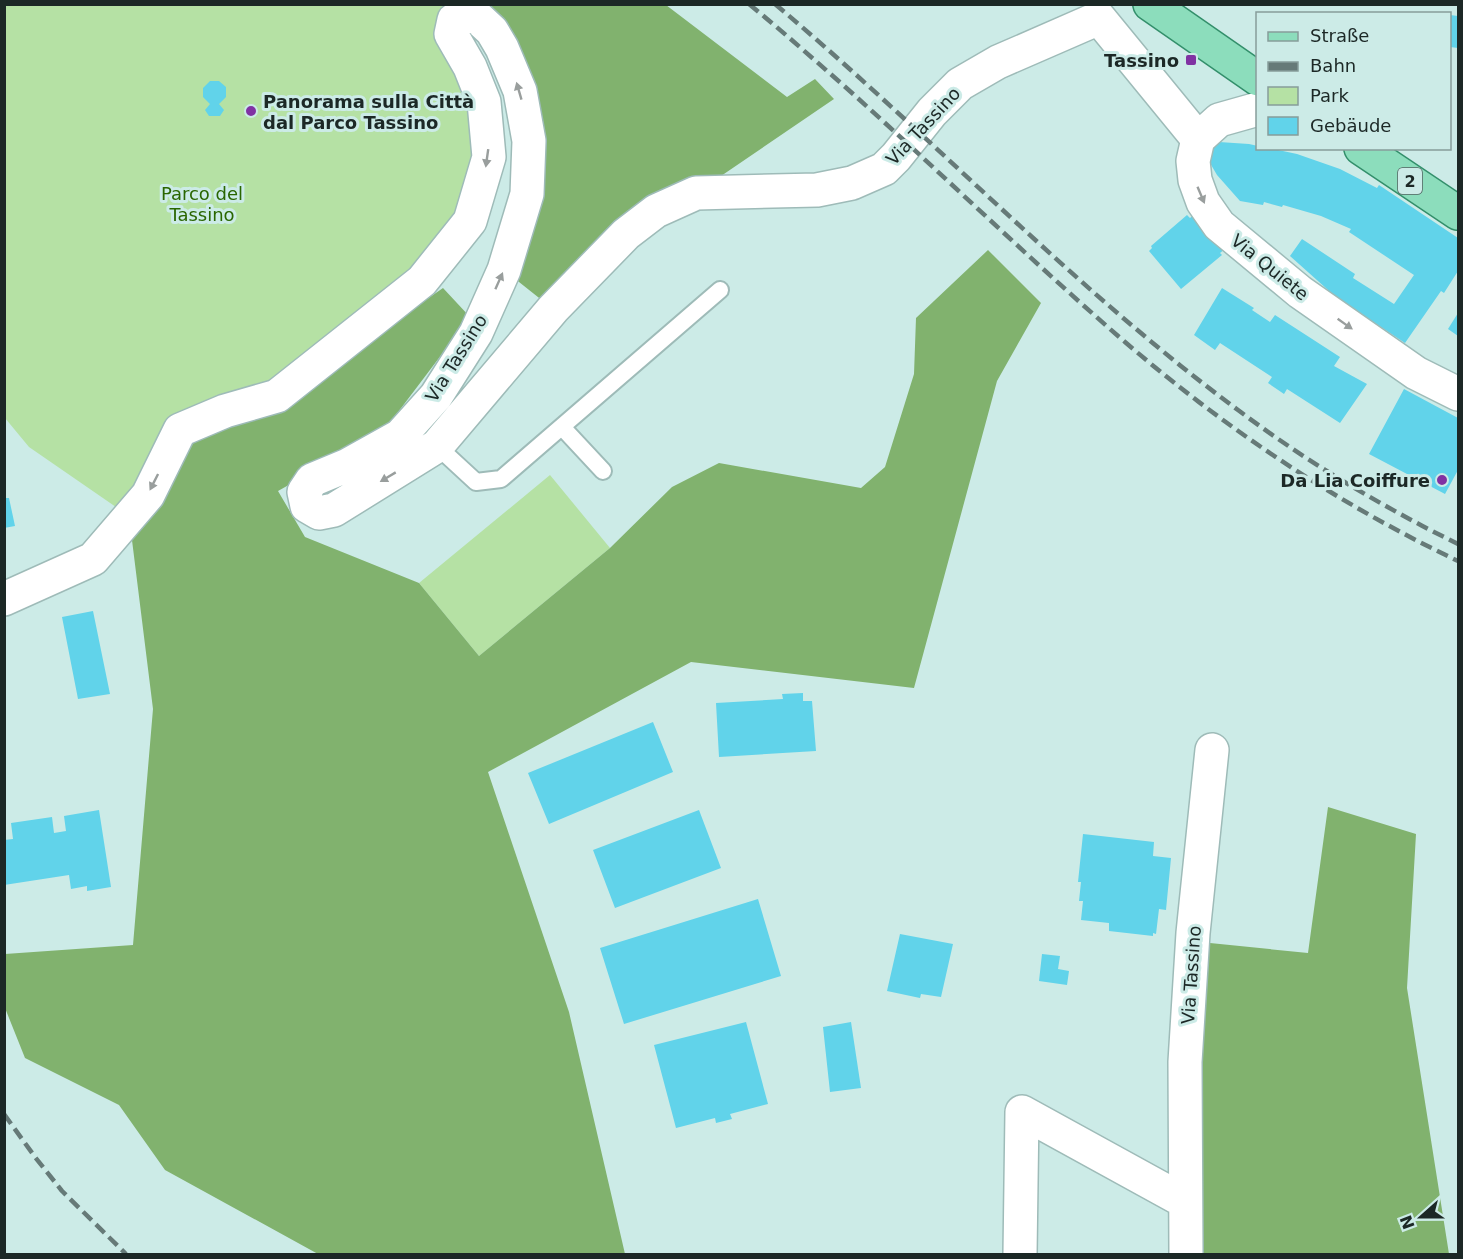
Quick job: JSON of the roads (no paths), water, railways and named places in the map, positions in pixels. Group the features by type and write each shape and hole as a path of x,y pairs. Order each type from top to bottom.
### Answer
{"main road":[{"path":"1150,4 1256,78"},
{"name":"2","path":"1364,150 1458,213"}],"street":[{"path":"1103,11 1198,139 1219,120 1256,109"},
{"name":"Via Tassino","path":"4,599 93,559 148,495 180,430 225,411 277,396 422,281 470,221 489,157 484,102 471,67 451,34 454,20 466,16 477,17 492,31 502,48 520,91 529,141 526,194 504,270 476,333 436,396 400,436 348,465 312,480 304,492 307,506 319,513 334,510 437,446 553,309 626,234 656,212 696,193 817,190 852,183 884,169 896,158 932,112 960,84 998,62 1103,11"},
{"name":"Via Quiete","path":"1198,139 1193,161 1195,180 1203,202 1219,225 1310,299 1416,374 1458,394"},
{"name":"Via Tassino","path":"1186,1254 1185,1062 1193,933 1212,750"},
{"path":"1020,1254 1022,1112 1185,1201"}],"lane":[{"path":"437,446 476,482 501,479 720,290"},
{"path":"562,427 603,471"}],"railway":[{"path":"749,4 842,84 1053,278 1163,374 1284,463 1370,515 1458,561"},
{"path":"775,4 833,54 1060,263 1177,363 1264,429 1318,465 1373,499 1458,544"},
{"path":"4,1114 62,1191 126,1254"}],"place":[{"name":"Tassino","path":"1191,60"},
{"name":"Panorama sulla Città dal Parco Tassino","path":"251,111"},
{"name":"Da Lia Coiffure","path":"1442,480"}],"park label":[{"name":"Parco del Tassino","path":"202,203"}]}
